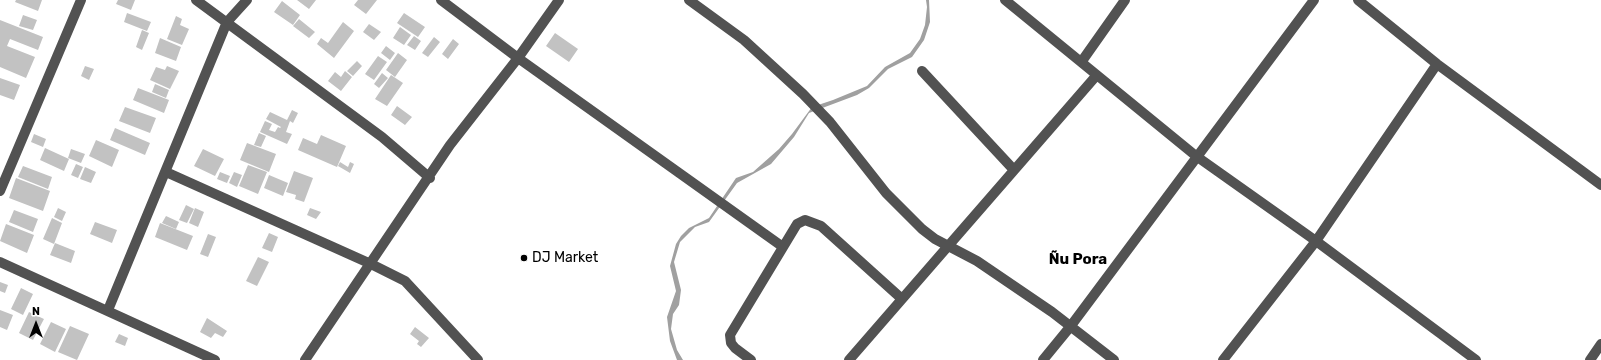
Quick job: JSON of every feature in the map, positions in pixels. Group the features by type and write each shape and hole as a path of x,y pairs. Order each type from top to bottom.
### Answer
{"street":[{"path":"0,192 81,0"},
{"path":"196,0 382,137 430,178"},
{"path":"108,310 227,22 247,0"},
{"path":"441,0 518,58 783,247"},
{"path":"305,360 430,178 450,145 518,58 559,0"},
{"path":"689,0 744,40 803,94 830,122 886,193 922,229 948,246 977,261 1052,312 1114,360"},
{"path":"1005,0 1082,61 1096,76 1196,156 1316,241 1476,360"},
{"path":"1082,61 1125,0"},
{"path":"1043,360 1070,327 1196,156 1314,0"},
{"path":"1358,0 1437,64 1601,185"},
{"path":"1223,360 1316,241 1437,64"},
{"path":"922,71 1014,170"},
{"path":"849,360 1096,76"},
{"path":"166,172 371,264 405,281 478,360"},
{"path":"751,360 734,348 731,343 730,335 797,224 805,220 821,226 902,298"},
{"path":"0,262 215,360"},
{"path":"1590,360 1601,344"}],"shaded area":[{"path":"926,0 929,0 930,22 924,40 912,57 888,69 869,88 857,95 809,113 794,137 771,164 737,183 709,222 695,227 680,242 674,262 681,290 679,305 673,314 671,329 677,350 683,360 677,360 670,341 667,317 676,291 670,266 676,244 681,236 689,228 709,218 736,178 753,172 779,149 812,107 867,86 885,67 910,53 920,39 925,25 927,7"}],"building":[{"path":"16,0 42,0 38,11 15,2"},
{"path":"118,0 135,0 131,10 116,4"},
{"path":"297,0 316,0 309,9"},
{"path":"358,0 377,0 366,14 354,5"},
{"path":"282,1 300,15 293,25 274,12"},
{"path":"127,13 151,22 147,31 124,22"},
{"path":"404,13 425,27 418,37 397,23"},
{"path":"23,15 37,20 33,30 19,26"},
{"path":"176,16 182,19 180,25 189,29 182,45 167,39"},
{"path":"299,19 315,32 309,38 293,26"},
{"path":"0,20 43,37 38,50 10,39 7,46 35,57 26,78 0,67"},
{"path":"343,22 354,31 334,58 317,44 321,38 328,43"},
{"path":"369,24 381,32 374,40 363,32"},
{"path":"400,27 411,35 404,45 393,38"},
{"path":"142,30 149,33 142,50 136,47"},
{"path":"555,33 578,49 569,62 546,46"},
{"path":"414,36 421,41 415,50 407,45"},
{"path":"434,37 440,42 428,57 422,53"},
{"path":"160,38 181,47 176,61 155,53"},
{"path":"453,39 459,44 448,59 442,54"},
{"path":"386,46 395,53 390,60 381,53"},
{"path":"398,53 407,60 395,77 386,70"},
{"path":"378,56 387,62 374,80 365,74"},
{"path":"357,61 362,66 353,76 347,71"},
{"path":"85,66 94,69 89,80 81,76"},
{"path":"167,66 179,71 170,89 150,80 156,67 165,70"},
{"path":"345,71 352,77 341,91 328,81 335,72 341,77"},
{"path":"382,73 388,78 379,88 374,84"},
{"path":"391,75 403,83 387,106 375,99"},
{"path":"0,78 20,85 14,100 0,95"},
{"path":"155,84 169,90 166,98 152,92"},
{"path":"138,88 169,100 164,113 133,100"},
{"path":"397,106 412,117 405,125 391,115"},
{"path":"125,107 156,118 150,133 119,121"},
{"path":"292,110 298,113 293,123 290,121 286,132 292,134 287,144 260,132 265,121 272,124 269,130 275,132 278,127 281,127 266,119 270,112 287,120"},
{"path":"115,128 150,143 145,155 110,140"},
{"path":"259,133 266,136 261,147 254,145"},
{"path":"34,134 46,139 43,147 31,142"},
{"path":"321,135 346,146 337,167 298,150 303,138 317,144"},
{"path":"96,140 119,150 112,167 89,156"},
{"path":"247,143 276,154 269,172 240,160"},
{"path":"45,148 69,159 64,171 40,160"},
{"path":"71,149 85,154 81,163 68,158"},
{"path":"203,149 224,159 215,176 194,166"},
{"path":"340,162 348,167 350,162 354,164 350,173 338,166"},
{"path":"76,164 83,167 78,178 71,175"},
{"path":"248,165 267,172 258,194 239,186"},
{"path":"23,166 52,177 48,189 18,177"},
{"path":"85,167 96,172 91,183 80,179"},
{"path":"294,171 313,178 304,202 295,199 296,195 286,192"},
{"path":"220,172 230,176 227,183 217,179"},
{"path":"234,172 242,175 237,187 229,183"},
{"path":"269,175 288,183 283,196 264,188"},
{"path":"16,178 50,191 43,211 9,198"},
{"path":"186,205 194,209 187,223 179,220"},
{"path":"58,208 66,212 62,221 54,217"},
{"path":"195,208 204,212 198,227 189,223"},
{"path":"310,208 321,212 316,219 307,215"},
{"path":"14,210 38,219 33,232 9,222"},
{"path":"166,216 179,222 176,229 162,223"},
{"path":"52,218 62,223 54,244 43,239"},
{"path":"95,222 117,230 112,243 90,234"},
{"path":"160,223 193,236 187,250 155,237"},
{"path":"6,224 34,235 27,253 0,241"},
{"path":"269,233 278,237 272,252 262,248"},
{"path":"208,234 216,237 208,257 200,254"},
{"path":"55,243 75,251 71,263 50,255"},
{"path":"258,257 269,262 257,286 246,281"},
{"path":"0,282 8,285 5,293 0,291"},
{"path":"21,288 33,294 23,315 11,309"},
{"path":"0,310 13,315 7,330 0,327"},
{"path":"29,312 44,319 33,340 19,333"},
{"path":"207,318 227,331 223,337 215,333 211,338 200,332"},
{"path":"51,322 66,329 55,352 40,344"},
{"path":"70,326 89,334 77,360 58,352"},
{"path":"415,327 429,338 421,347 417,344 419,341 410,334"},
{"path":"119,334 128,338 125,346 115,342"}],"place":[{"name":"DJ Market","path":"524,258"}],"district":[{"name":"Ñu Pora","path":"1078,260"}]}
